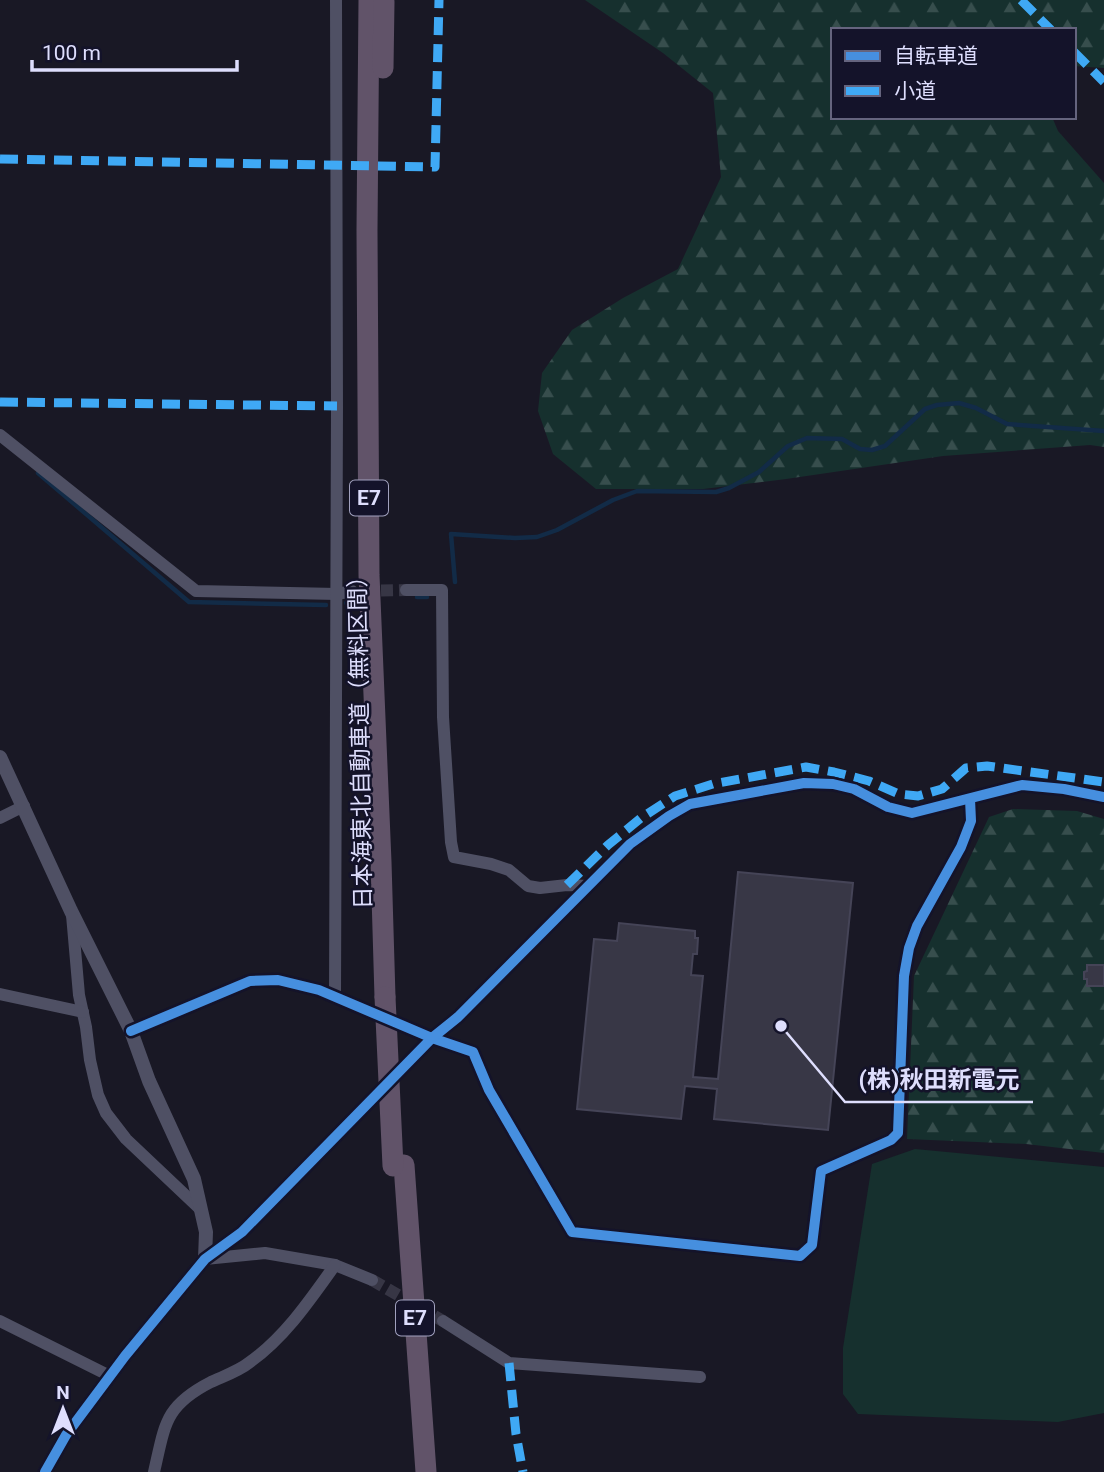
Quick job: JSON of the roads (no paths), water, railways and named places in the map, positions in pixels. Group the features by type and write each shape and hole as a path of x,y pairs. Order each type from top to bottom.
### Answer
{"highway":[{"name":"日本海東北自動車道（無料区間）","path":"369,0 369,575 413,1472"},
{"name":"日本海東北自動車道（無料区間）","path":"384,0 380,411 389,996"},
{"name":"日本海東北自動車道（無料区間）","path":"399,1165 426,1472"}],"street":[{"path":"335,998 336,0"},
{"path":"0,435 196,591 337,594 352,591"},
{"path":"406,590 442,590 443,717 454,857 509,870 528,886 587,886"},
{"path":"0,757 71,911 131,1031 149,1081 194,1180 206,1232 205,1259"},
{"path":"45,1472 65,1435 205,1259 242,1232 432,1038 458,1017 587,886 630,845 669,816 690,804 804,783 832,784 854,789 888,807 912,813 1023,785 1104,797"},
{"path":"131,1031 250,981 278,981 319,990 432,1038 473,1052 489,1090 572,1233 800,1256 811,1245 821,1171 891,1140 898,1133 904,976 909,948 917,926 961,847 971,821 970,799"},
{"path":"0,817 24,806"},
{"path":"71,911 79,995 98,1095 106,1113 126,1139 200,1209"},
{"path":"0,994 83,1012"},
{"path":"205,1259 265,1252 335,1265 372,1280"},
{"path":"154,1472 165,1424 174,1409 195,1390 249,1363 267,1347 295,1319 335,1265"},
{"path":"0,1321 110,1376"},
{"path":"443,1321 509,1363 700,1377"}],"waterway":[{"path":"455,582 451,534 537,537 637,491 716,492 759,472 788,446 807,438 842,439 860,449 872,450 885,446 925,409 937,405 959,403 976,408 1007,424 1104,431"},
{"path":"38,473 189,602 326,605"},
{"path":"417,597 427,597"},
{"path":"346,603 364,602"}],"tunnel":[{"path":"363,591 406,590"},
{"path":"372,1280 443,1321"}],"place":[{"name":"(株)秋田新電元","path":"781,1026"}]}
